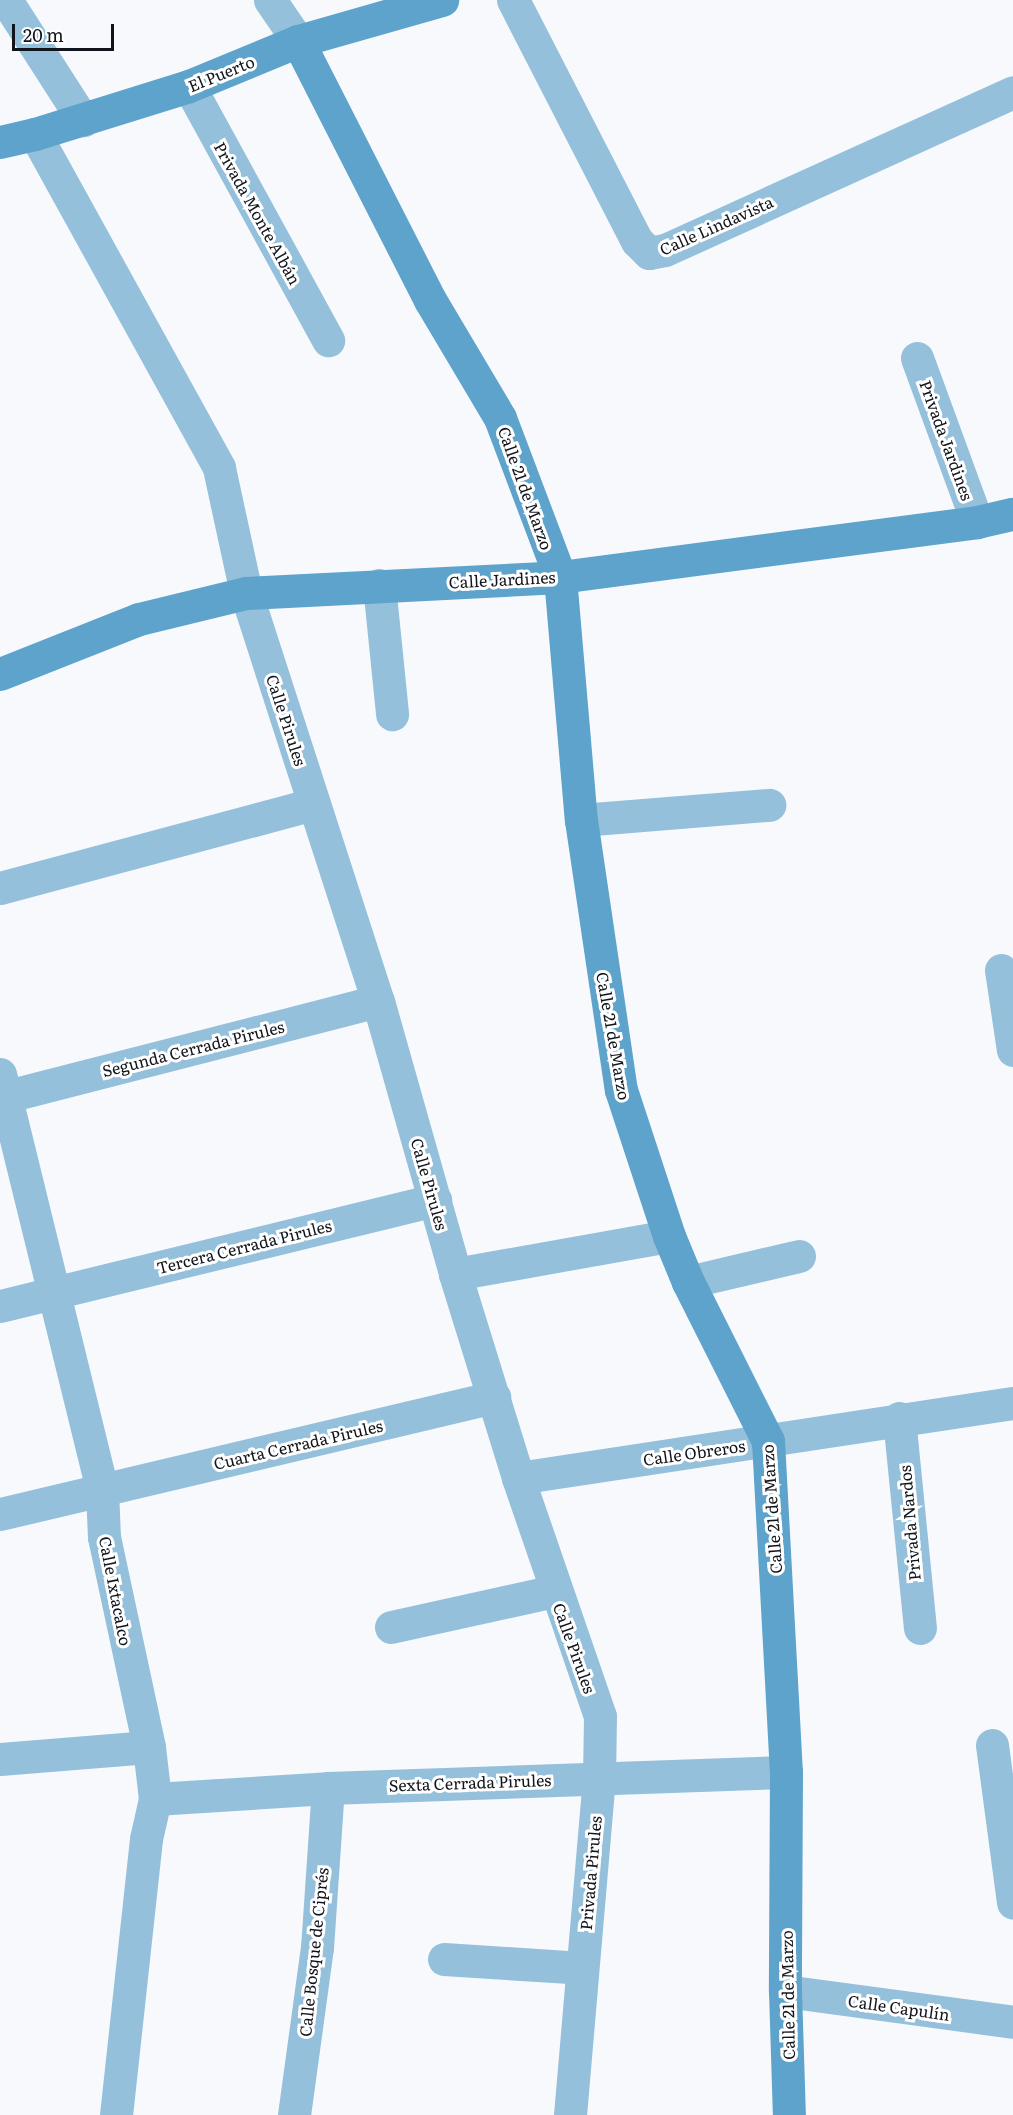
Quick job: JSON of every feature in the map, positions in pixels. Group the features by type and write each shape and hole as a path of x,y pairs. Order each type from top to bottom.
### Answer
{"street":[{"path":"6,0 83,120"},
{"name":"Calle 21 de Marzo","path":"270,0 298,41 430,300 500,418 560,577 581,820 621,1089 669,1236 688,1282 768,1441 786,1772 785,1991 789,2115"},
{"name":"El Puerto","path":"0,142 83,120 189,86 298,41 442,0"},
{"name":"Calle Lindavista","path":"513,0 637,241 649,253 665,250 1013,92"},
{"name":"Privada Monte Albán","path":"189,86 328,340"},
{"name":"Calle Pirules","path":"34,134 219,468 246,593 378,1001 455,1274 518,1478 555,1591 600,1716 599,1777"},
{"name":"Privada Jardines","path":"917,357 977,522"},
{"name":"Calle Jardines","path":"0,674 139,618 246,593 560,577 977,522 1013,514"},
{"path":"379,585 392,714"},
{"path":"0,888 314,804"},
{"path":"581,820 768,805"},
{"path":"1001,970 1013,1050"},
{"name":"Segunda Cerrada Pirules","path":"2,1089 378,1001"},
{"name":"Calle Ixtacalco","path":"2,1089 102,1490 105,1537 149,1747 155,1799 146,1839 116,2115"},
{"name":"Tercera Cerrada Pirules","path":"0,1306 435,1200"},
{"path":"455,1274 669,1236"},
{"path":"688,1282 799,1256"},
{"name":"Cuarta Cerrada Pirules","path":"102,1490 494,1397"},
{"name":"Calle Obreros","path":"518,1478 768,1441 899,1418 1013,1403"},
{"name":"Privada Nardos","path":"899,1418 920,1628"},
{"path":"0,1514 102,1490"},
{"path":"390,1627 555,1591"},
{"path":"992,1745 1013,1903"},
{"path":"0,1759 149,1747"},
{"name":"Sexta Cerrada Pirules","path":"155,1799 328,1788 786,1772"},
{"name":"Privada Pirules","path":"570,2115 599,1777"},
{"name":"Calle Bosque de Ciprés","path":"294,2115 317,1948 328,1788"},
{"path":"444,1959 582,1968"},
{"name":"Calle Capulín","path":"785,1991 1013,2022"}]}
